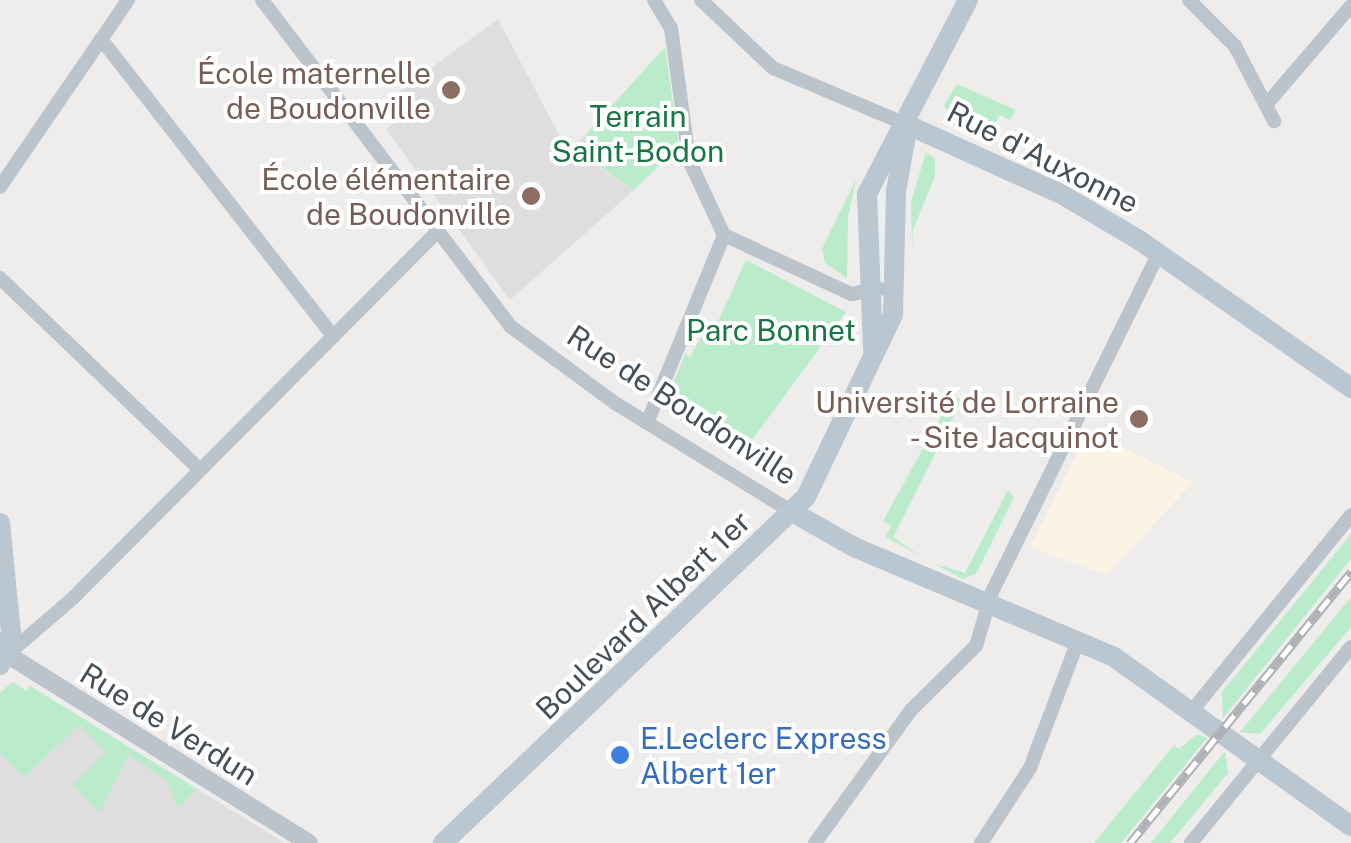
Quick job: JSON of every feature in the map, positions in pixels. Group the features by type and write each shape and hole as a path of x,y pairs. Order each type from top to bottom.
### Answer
{"main road":[{"path":"873,349 867,291 866,194 885,149 908,125 968,0"},
{"name":"Rue d'Auxonne","path":"908,125 1063,195 1159,252 1351,388"},
{"name":"Boulevard Albert 1er","path":"443,843 794,513 820,472 873,349 888,330 897,286 896,191 908,125"},
{"name":"Rue de Boudonville","path":"794,513 854,547 1114,657 1351,826"},
{"path":"0,523 3,656"}],"street":[{"path":"0,187 128,0"},
{"name":"Rue de Boudonville","path":"262,0 510,326 647,422 794,513"},
{"path":"654,0 672,28 689,160 724,235 846,292 897,286"},
{"name":"Rue d'Auxonne","path":"701,0 773,68 908,125"},
{"path":"1189,0 1235,46 1274,120"},
{"path":"1266,106 1351,6"},
{"path":"100,39 333,336"},
{"path":"3,656 72,599 198,468 437,232"},
{"path":"647,422 724,235"},
{"path":"815,843 911,710 976,646 987,604 1159,252"},
{"path":"0,278 198,468"},
{"path":"1191,712 1351,515"},
{"path":"981,843 1030,768 1078,641"},
{"path":"1191,843 1351,647"},
{"name":"Rue de Verdun","path":"3,656 310,843"}],"shaded area":[{"name":"École élémentaire de Boudonville","path":"498,19 568,152 586,134 607,159 601,168 634,190 510,300 386,129 410,111 397,93"},
{"path":"1089,430 1193,482 1107,575 1030,547"},
{"path":"13,682 26,691 30,686 285,843 0,843 0,693"}],"green space":[{"name":"Terrain Saint-Bodon","path":"665,47 679,146 634,190 601,167 607,159 586,134"},
{"path":"957,84 1016,110 1010,120 1000,115 990,133 997,144 954,126 944,105"},
{"path":"926,152 935,158 935,176 913,230 912,251 911,202"},
{"path":"856,180 848,216 847,278 825,263 822,249"},
{"name":"Parc Bonnet","path":"746,260 846,312 741,455 667,412 665,404 685,354 690,357 709,323 716,326"},
{"path":"952,396 962,400 893,537 920,556 886,537 891,526 883,521"},
{"path":"1008,490 1014,497 976,574 963,579 935,564 965,573"},
{"path":"1351,534 1351,559 1223,718 1222,692"},
{"path":"1351,597 1351,627 1260,734 1240,732"},
{"path":"13,682 26,691 30,686 197,789 178,808 165,779 128,755 99,813 73,785 106,752 79,725 24,778 0,753 0,693"},
{"path":"1197,734 1207,738 1121,843 1094,843 1174,745 1179,749"},
{"path":"1225,751 1228,773 1170,843 1151,843"}],"railway":[{"path":"1130,843 1351,572"}],"place":[{"name":"École maternelle de Boudonville","path":"451,90"},
{"name":"École élémentaire de Boudonville","path":"531,196"},
{"name":"Université de Lorraine - Site Jacquinot","path":"1139,419"},
{"name":"E.Leclerc Express Albert 1er","path":"620,755"}]}
